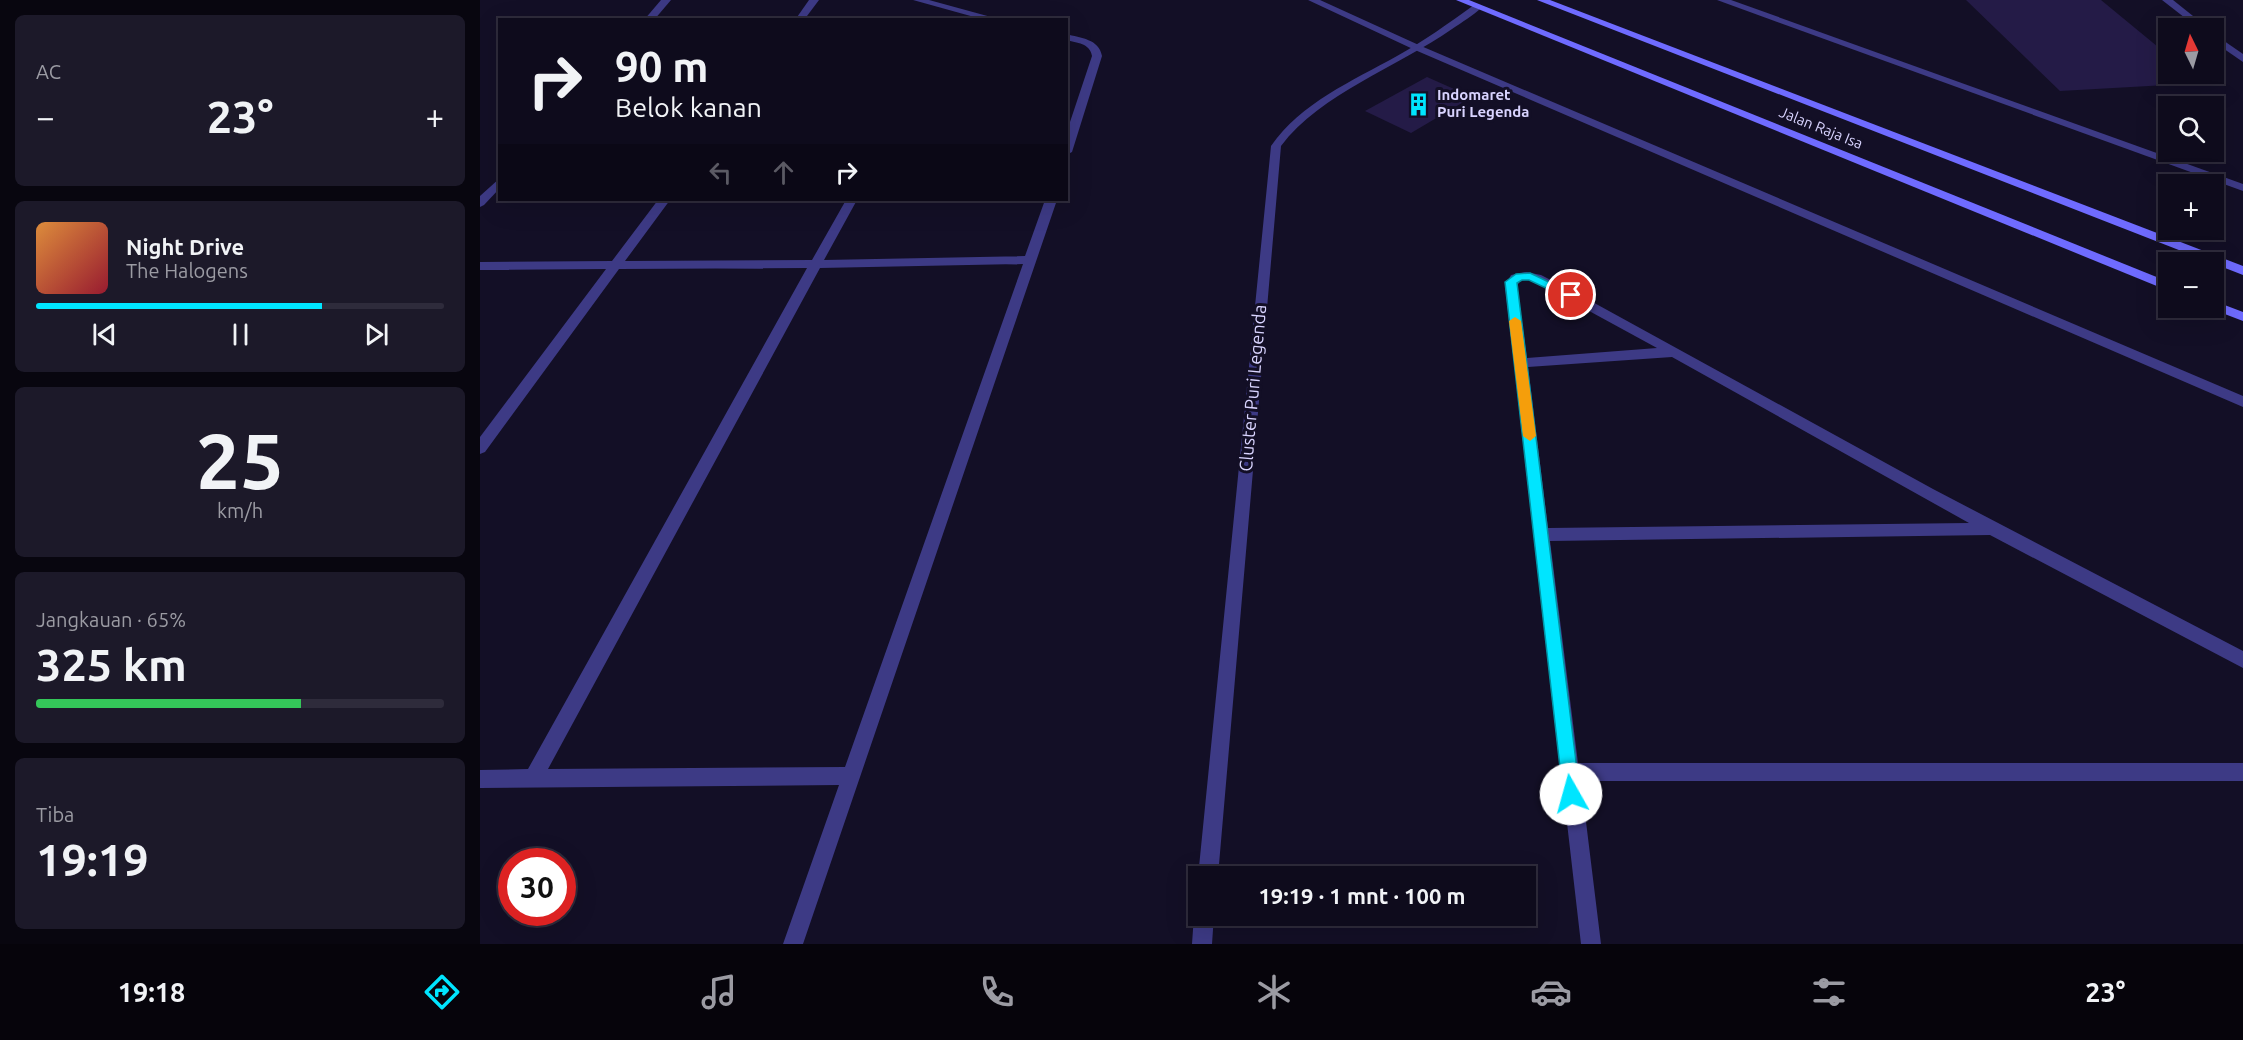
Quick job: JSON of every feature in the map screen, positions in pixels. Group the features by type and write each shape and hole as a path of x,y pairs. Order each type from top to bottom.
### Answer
{"main road":[{"name":"Jalan Raja Isa","path":"1461,0 2158,283"},
{"name":"Jalan Raja Isa","path":"1542,0 2243,271"},
{"path":"2224,309 2243,317"}],"street":[{"path":"650,18 666,0"},
{"path":"800,18 814,0"},
{"path":"918,0 990,18"},
{"path":"1313,0 1418,48 2243,402"},
{"path":"1722,0 2243,188"},
{"path":"2167,0 2191,18"},
{"name":"Cluster Puri Legenda","path":"1209,866 1276,146 1289,126 1306,113 1418,48 1477,7"},
{"path":"951,18 956,9"},
{"path":"1068,38 1089,43 1096,50 1097,56 1068,146"},
{"path":"2224,45 2243,59"},
{"path":"480,203 498,184"},
{"path":"480,448 663,201"},
{"path":"533,778 850,201"},
{"path":"793,944 1051,201"},
{"path":"480,266 1032,260"},
{"path":"1590,944 1511,286 1513,279 1520,276 1537,278 1604,312 1671,352 1991,529 2243,660"},
{"path":"1521,363 1671,352"},
{"path":"1542,535 1991,529"},
{"path":"1569,772 2243,772"},
{"path":"480,779 850,776"},
{"path":"1202,944 1203,926"}],"building":[{"path":"1966,0 2101,0 2158,47 2158,84 2184,84 2060,91"},
{"name":"Indomaret Puri Legenda","path":"1427,77 1472,97 1411,133 1365,111"}],"slow traffic":[{"path":"1515,321 1530,436"}],"place":[{"name":"Indomaret Puri Legenda","path":"1419,104"}],"route":[{"path":"1571,295 1530,276 1520,276 1511,282 1571,794"}]}
